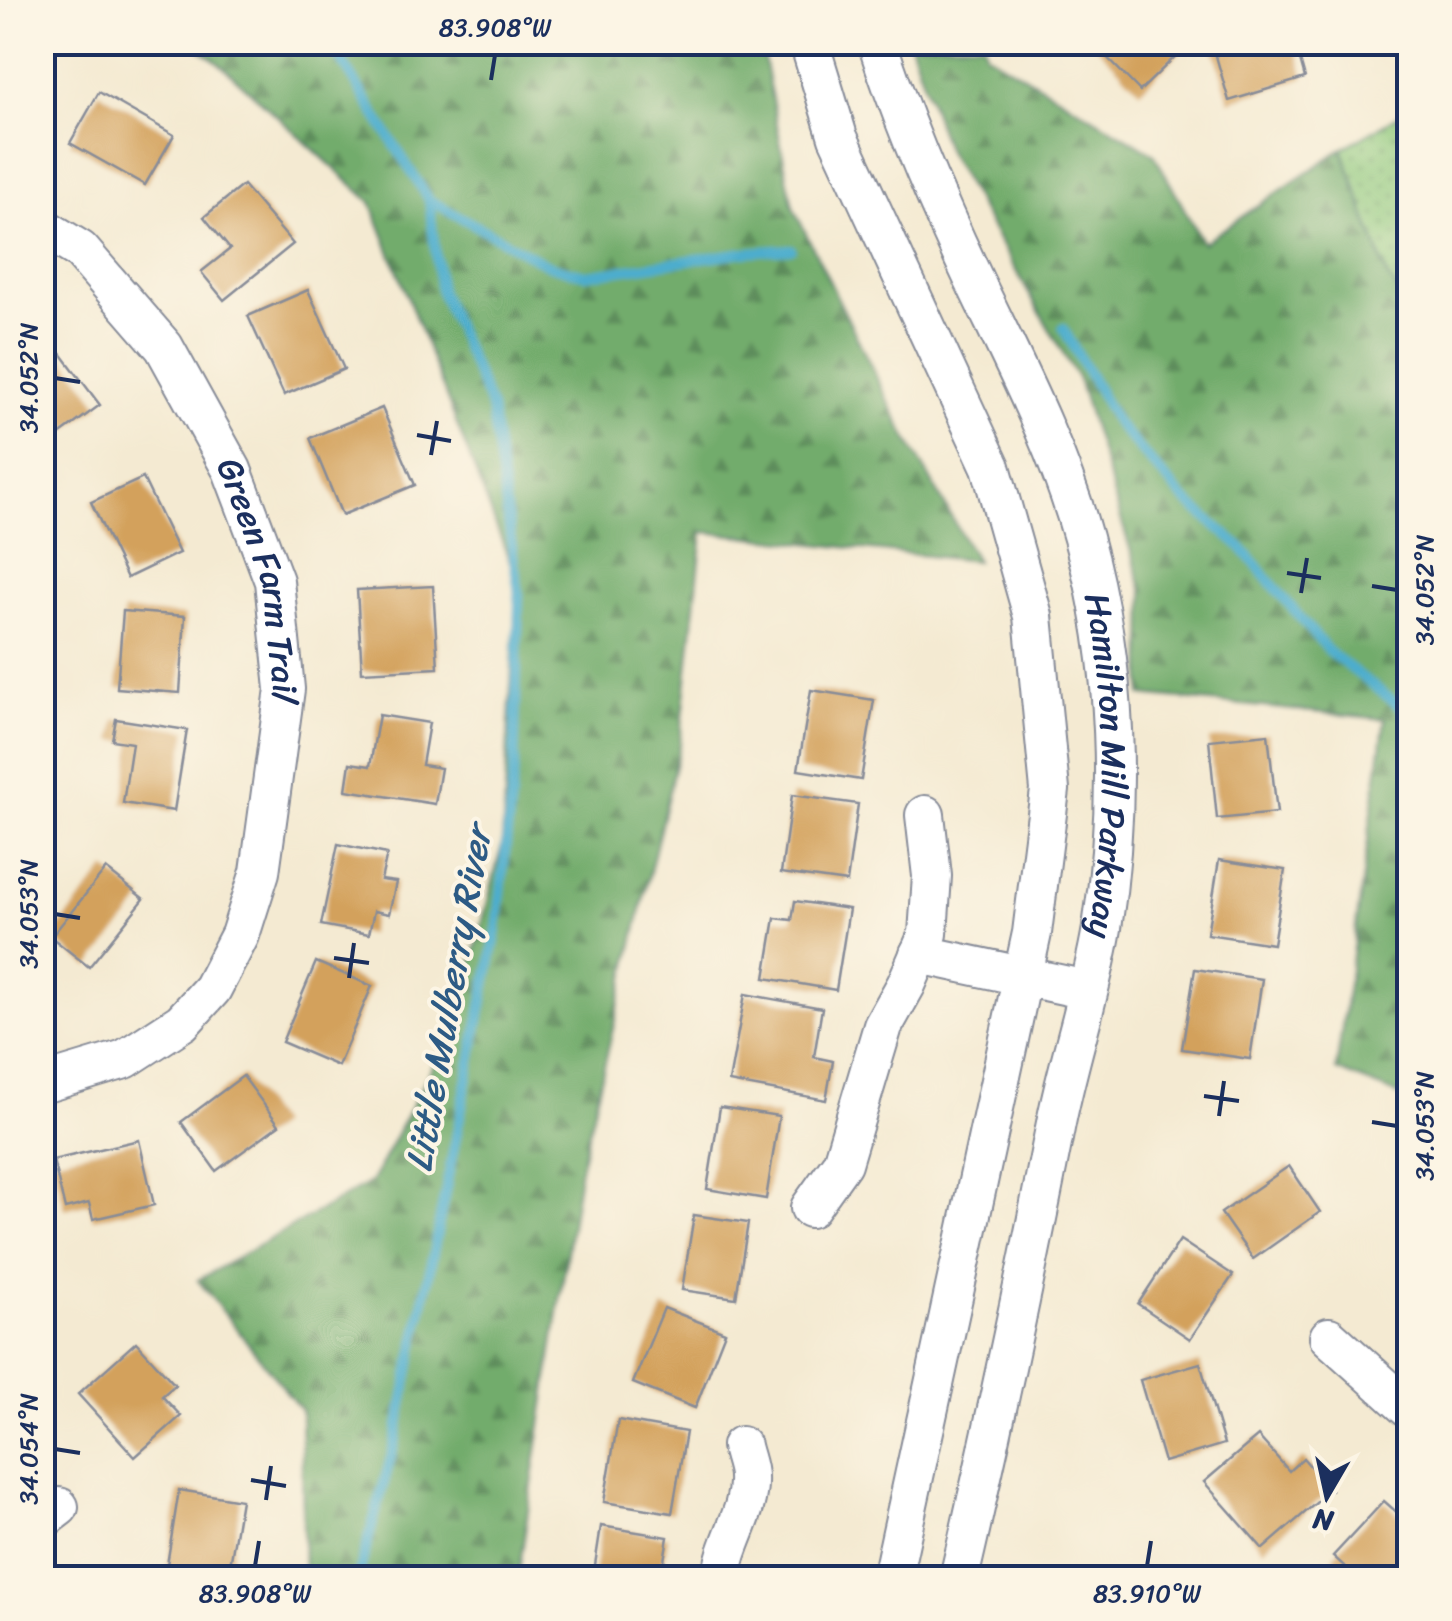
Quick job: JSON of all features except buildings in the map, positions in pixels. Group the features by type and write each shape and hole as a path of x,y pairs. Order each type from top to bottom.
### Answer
{"street":[{"name":"Hamilton Mill Parkway","path":"809,42 838,137 991,466 1033,616 1050,790 1032,933 892,1578"},
{"name":"Hamilton Mill Parkway","path":"877,42 899,113 1041,418 1084,538 1108,670 1115,789 1102,929 959,1578"},
{"name":"Green Farm Trail","path":"42,226 80,250 164,347 232,470 274,581 286,689 260,872 240,935 212,989 182,1022 125,1059 42,1084"},
{"path":"810,1208 842,1162 883,1026 928,934 932,876 924,815"},
{"path":"918,954 1087,990"},
{"path":"1329,1337 1410,1410"},
{"path":"722,1578 723,1556 742,1515 748,1478 741,1446"}],"green space":[{"path":"191,43 761,43 793,207 899,423 976,561 703,532 680,744 579,1173 518,1578 304,1578 301,1410 198,1280 372,1181 458,1018 502,845 517,580 371,202 218,62"},
{"path":"910,43 984,43 986,53 1154,154 1203,243 1342,149 1388,278 1409,304 1409,1099 1336,1070 1385,719 1142,695 1144,594 1078,379 946,149"},
{"path":"1409,109 1409,304 1388,278 1342,149"}],"waterway":[{"name":"Little Mulberry River","path":"330,42 429,200 440,290 491,408 519,594 514,769 497,930 397,1435 358,1578"},
{"path":"429,200 548,265 586,275 791,249"},
{"path":"1063,328 1117,424 1182,497 1242,548 1328,651 1410,714"}]}
